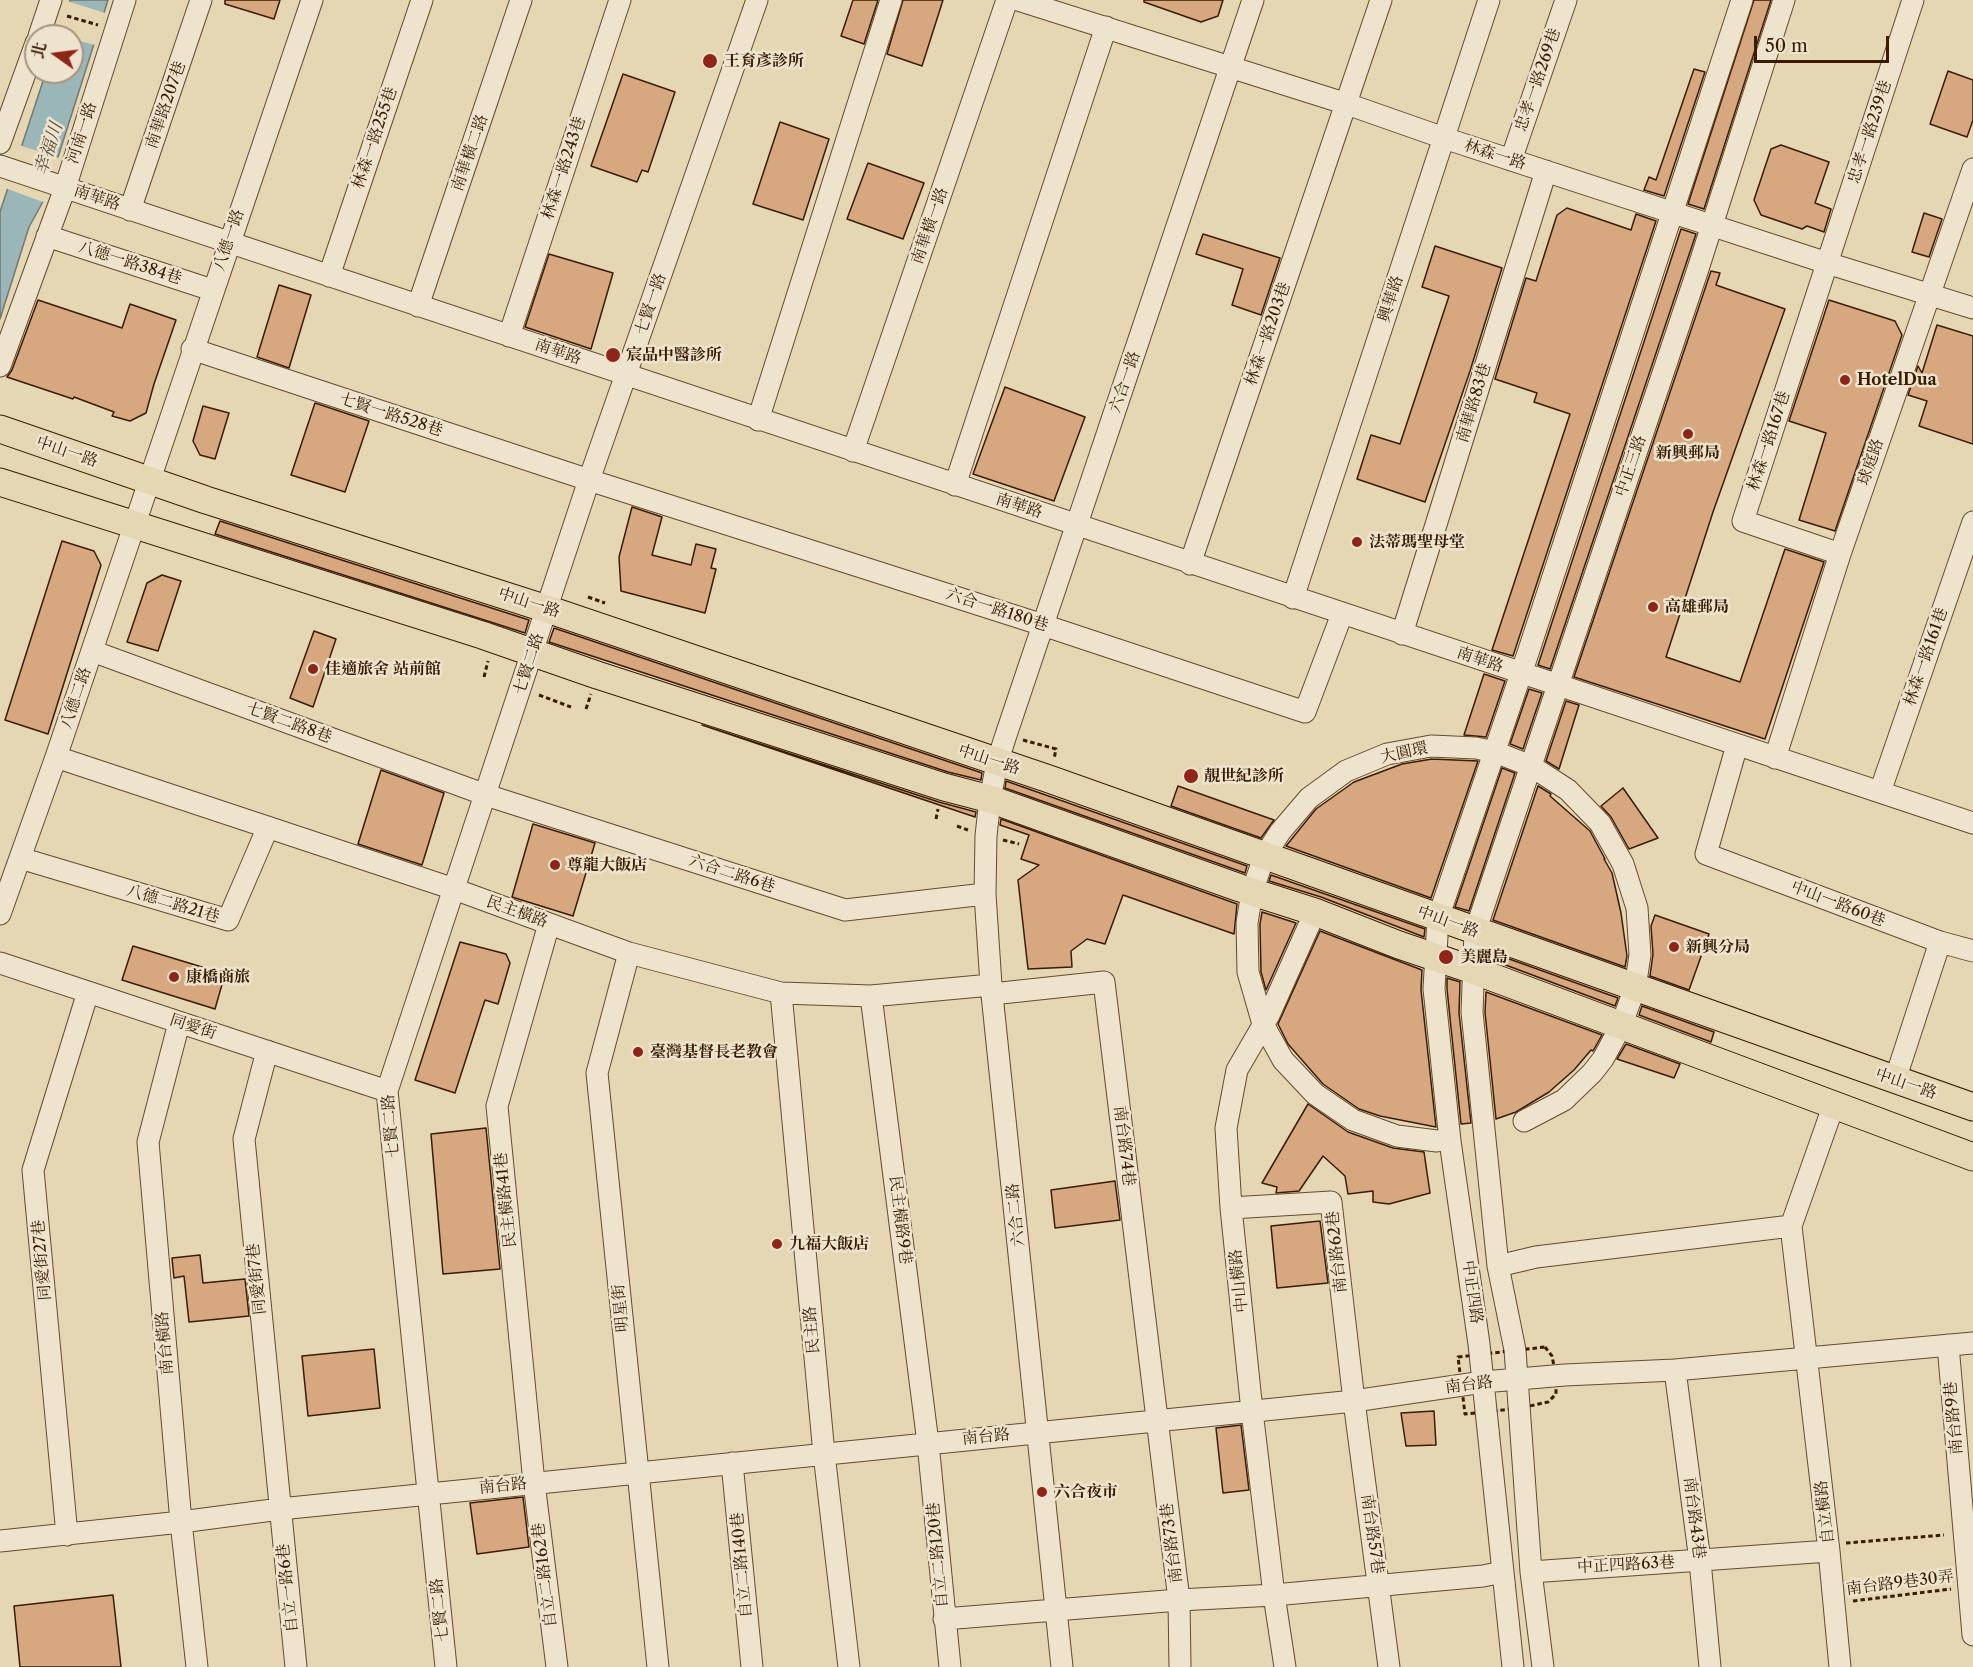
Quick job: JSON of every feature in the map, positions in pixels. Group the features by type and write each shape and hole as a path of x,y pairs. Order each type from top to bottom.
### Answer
{"main road":[{"name":"中山一路","path":"0,429 148,481 547,609 1049,779 1474,932 1973,1107"},
{"path":"0,482 990,800 1315,912 1973,1157"}],"street":[{"name":"河南一路","path":"0,366 65,188 125,0"},
{"name":"南華路207巷","path":"130,210 201,0"},
{"name":"八德一路","path":"148,481 312,0"},
{"name":"林森一路255巷","path":"329,276 422,0"},
{"name":"南華橫二路","path":"418,306 521,0"},
{"name":"林森一路243巷","path":"508,336 620,0"},
{"name":"七賢一路","path":"547,609 589,480 757,0"},
{"path":"758,420 891,0"},
{"name":"南華橫一路","path":"853,451 1006,0"},
{"name":"林森一路","path":"1018,0 1347,104 1711,226 1973,308"},
{"name":"六合一路","path":"997,763 1252,0"},
{"name":"林森一路203巷","path":"1190,564 1382,0"},
{"name":"興華路","path":"1293,598 1490,0"},
{"name":"忠孝一路269巷","path":"1511,160 1566,0"},
{"path":"1438,918 1521,674 1742,0"},
{"name":"中正三路","path":"1474,932 1785,0"},
{"name":"忠孝一路239巷","path":"1827,263 1913,0"},
{"path":"43,24 50,5"},
{"path":"955,485 1106,27"},
{"path":"0,143 24,76"},
{"name":"南華路","path":"0,166 1973,823"},
{"name":"球庭路","path":"1775,758 1840,554 1973,169"},
{"name":"南華路83巷","path":"1402,634 1546,171"},
{"name":"八德一路384巷","path":"47,236 212,291"},
{"name":"林森一路167巷","path":"1827,263 1743,521 1840,554"},
{"name":"七賢一路528巷","path":"192,349 589,480"},
{"name":"六合一路180巷","path":"589,480 1043,625 1305,712 1342,614"},
{"name":"八德二路","path":"0,914 92,651 148,481"},
{"name":"林森一路161巷","path":"1880,792 1973,522"},
{"name":"七賢二路","path":"446,1667 387,1091 547,609"},
{"name":"七賢二路8巷","path":"92,651 486,795"},
{"name":"中山一路60巷","path":"1737,745 1706,854 1940,942"},
{"name":"大圓環","path":"1437,1141 1397,1136 1353,1120 1315,1094 1283,1060 1263,1024 1248,972 1247,923 1252,892 1264,857 1280,832 1309,798 1346,771 1387,753 1431,746 1476,748 1495,752 1531,766 1568,790 1600,823 1623,864 1637,908 1640,956 1635,988 1621,1026 1603,1059 1592,1073 1564,1100 1524,1121"},
{"name":"民主橫路","path":"56,756 454,889 629,953 781,993 872,996 992,990"},
{"name":"六合二路","path":"997,763 986,836 985,894 992,990 1062,1667"},
{"name":"六合二路6巷","path":"486,795 845,910 985,894"},
{"name":"八德二路21巷","path":"20,858 228,920 268,827"},
{"name":"中山橫路","path":"1285,1667 1252,1411 1231,1208 1226,1128 1237,1070 1269,1015 1315,912"},
{"name":"中正四路","path":"1438,918 1434,989 1450,1141 1483,1382 1513,1667"},
{"name":"民主橫路41巷","path":"534,1483 496,1106 549,924"},
{"name":"中正四路","path":"1474,932 1472,1012 1498,1266 1515,1350 1531,1572 1544,1667"},
{"path":"1896,1080 1940,942 1973,951"},
{"name":"明星街","path":"629,953 597,1073 658,1667"},
{"name":"同愛街","path":"0,963 387,1091"},
{"name":"南台路74巷","path":"992,990 1104,982 1157,1420"},
{"name":"同愛街27巷","path":"67,1535 33,1170 88,992"},
{"name":"民主路","path":"781,993 824,1454 849,1667"},
{"name":"民主橫路9巷","path":"872,996 928,1443"},
{"name":"南台橫路","path":"179,1023 148,1142 181,1522 197,1667"},
{"name":"同愛街7巷","path":"267,1052 244,1139 280,1509"},
{"path":"1498,1266 1536,1257 1791,1226 1834,1104"},
{"name":"南台路62巷","path":"1231,1208 1331,1202 1354,1401"},
{"name":"自立橫路","path":"1791,1226 1829,1548 1840,1667"},
{"name":"南台路","path":"0,1541 280,1509 1354,1401 1483,1382 1675,1370 1973,1343"},
{"name":"南台路9巷","path":"1948,1345 1973,1635"},
{"name":"南台路43巷","path":"1675,1370 1700,1561 1710,1667"},
{"name":"南台路57巷","path":"1354,1401 1389,1667"},
{"name":"南台路73巷","path":"1157,1420 1179,1600 1180,1667"},
{"name":"自立二路120巷","path":"928,1443 950,1667"},
{"name":"自立二路140巷","path":"732,1463 752,1667"},
{"name":"自立二路162巷","path":"534,1483 556,1667"},
{"name":"自立一路6巷","path":"280,1509 296,1667"},
{"name":"中正四路63巷","path":"1531,1572 1700,1561 1829,1548"},
{"path":"944,1620 1274,1594 1483,1576 1502,1572"}],"path":[{"path":"50,5 115,31"},
{"path":"1829,1548 1964,1534"},
{"name":"南台路9巷30弄","path":"1835,1604 1968,1587"}],"water":[{"name":"幸福川","path":"70,0 108,0 84,75 84,24 62,24"},
{"name":"幸福川","path":"42,84 81,84 45,198 29,227 0,319 0,212"}],"pier":[{"path":"67,1 105,13 95,45 84,42 84,24 59,24"},
{"path":"19,145 59,158 46,203 5,188"}],"building":[{"path":"225,0 280,0 274,19 225,4"},
{"path":"853,0 878,0 864,44 841,36"},
{"path":"903,0 943,0 922,66 887,54"},
{"path":"1144,0 1223,0 1218,16 1201,22 1144,2"},
{"path":"1754,0 1771,0 1704,209 1688,204"},
{"path":"1694,69 1705,72 1664,196 1644,190 1649,177 1656,180"},
{"path":"1948,71 1973,80 1973,120 1967,137 1930,124"},
{"path":"623,74 675,92 648,172 642,170 637,182 591,166"},
{"path":"780,122 829,139 803,220 753,204"},
{"path":"1781,145 1829,162 1815,203 1831,209 1824,232 1807,226 1802,229 1761,215 1754,200 1771,149"},
{"path":"868,163 924,183 903,239 847,219"},
{"path":"1567,208 1631,230 1636,214 1656,221 1513,656 1492,650 1570,414 1534,402 1537,393 1495,379 1526,278 1536,281 1557,215"},
{"path":"1924,213 1942,219 1929,257 1912,252"},
{"path":"1681,229 1696,234 1550,669 1538,665"},
{"path":"1203,234 1280,258 1261,315 1232,305 1243,269 1196,254"},
{"path":"1435,246 1502,268 1425,502 1357,479 1371,435 1400,444 1449,296 1422,287"},
{"path":"549,254 613,273 591,349 525,327"},
{"path":"1711,271 1720,273 1716,285 1785,309 1713,512 1666,657 1740,682 1785,549 1824,562 1765,739 1574,677"},
{"path":"279,285 311,295 289,368 257,357"},
{"path":"38,300 122,328 130,304 176,320 146,413 130,421 112,416 114,412 74,397 73,399 7,377 12,370"},
{"name":"HotelDua","path":"1829,300 1895,321 1902,335 1835,531 1799,520 1826,433 1789,421"},
{"path":"1937,325 1973,336 1973,444 1919,426 1927,401 1908,395 1918,366 1922,373"},
{"path":"1005,387 1085,417 1054,501 973,474"},
{"path":"315,403 369,421 345,492 291,475"},
{"path":"203,406 229,413 215,459 200,455 193,441"},
{"path":"632,507 662,517 652,555 691,565 696,544 716,549 711,568 716,569 705,613 621,591 619,557"},
{"path":"220,521 529,620 525,633 215,534"},
{"path":"62,541 94,551 101,565 48,734 5,720"},
{"path":"162,575 181,581 158,651 127,642 147,583"},
{"path":"554,628 982,773 981,780 948,772 549,642"},
{"name":"佳適旅舍 站前館","path":"314,631 336,639 313,707 290,698"},
{"path":"1484,674 1505,681 1486,737 1464,735"},
{"path":"1529,689 1542,693 1523,749 1510,744"},
{"path":"1566,701 1579,705 1559,769 1546,761"},
{"path":"702,725 976,812 975,817"},
{"path":"1432,759 1478,761 1431,898 1286,846 1316,809 1354,782 1402,764"},
{"path":"1502,768 1515,773 1469,911 1455,907"},
{"path":"381,770 444,793 422,865 358,844"},
{"path":"1006,781 1247,866 1245,873 1005,788"},
{"path":"1178,786 1274,820 1261,838 1171,806"},
{"path":"1538,786 1551,794 1550,796 1590,831 1612,873 1627,956 1625,967 1493,920"},
{"path":"1623,788 1658,838 1629,849 1611,817 1601,806"},
{"path":"1001,819 1237,904 1234,934 1123,895 1105,944 1087,939 1071,951 1072,967 1028,969 1018,880 1039,865 1021,859 1029,835 1000,825"},
{"name":"尊龍大飯店","path":"533,824 595,843 573,916 512,897"},
{"path":"1271,875 1425,929 1424,937 1321,897 1269,881"},
{"path":"1262,912 1296,923 1266,990 1261,972"},
{"name":"新興分局","path":"1655,915 1709,934 1689,990 1650,976 1653,954 1651,926"},
{"path":"1320,931 1422,970 1421,990 1436,1127 1380,1116 1359,1109 1323,1084 1288,1044 1278,1024"},
{"path":"460,942 506,954 510,963 498,1004 485,1000 455,1093 415,1080"},
{"name":"康橋商旅","path":"133,946 225,974 215,1009 122,980"},
{"path":"1487,951 1618,998 1615,1006 1487,958"},
{"path":"1447,978 1460,982 1459,1013 1471,1123 1461,1124"},
{"path":"1486,992 1602,1035 1593,1051 1591,1050 1574,1070 1549,1092 1516,1112 1496,1119 1485,1012"},
{"path":"1642,1006 1714,1032 1711,1042 1639,1015"},
{"path":"1626,1044 1680,1064 1674,1078 1617,1059"},
{"path":"1308,1104 1348,1132 1393,1148 1424,1152 1430,1193 1389,1204 1373,1202 1373,1191 1348,1194 1345,1176 1323,1156 1299,1191 1276,1193 1277,1187 1262,1183"},
{"path":"486,1128 500,1269 443,1274 431,1134"},
{"path":"1115,1181 1120,1220 1055,1228 1051,1190"},
{"path":"1320,1221 1328,1283 1277,1288 1271,1226"},
{"path":"200,1255 203,1283 245,1279 249,1316 189,1322 184,1276 174,1278 172,1258"},
{"path":"374,1349 380,1408 308,1416 302,1356"},
{"path":"1434,1411 1436,1445 1406,1446 1401,1413"},
{"path":"1241,1425 1249,1490 1223,1493 1216,1428"},
{"path":"523,1497 529,1547 477,1554 470,1503"},
{"path":"113,1595 121,1667 20,1667 14,1606"}],"place":[{"name":"王育彥診所","path":"710,61"},
{"name":"宸品中醫診所","path":"613,355"},
{"name":"HotelDua","path":"1845,380"},
{"name":"新興郵局","path":"1688,434"},
{"name":"法蒂瑪聖母堂","path":"1357,542"},
{"name":"高雄郵局","path":"1653,607"},
{"name":"佳適旅舍 站前館","path":"313,669"},
{"name":"靚世紀診所","path":"1191,776"},
{"name":"尊龍大飯店","path":"555,865"},
{"name":"新興分局","path":"1674,947"},
{"name":"美麗島","path":"1446,957"},
{"name":"康橋商旅","path":"174,977"},
{"name":"臺灣基督長老教會","path":"638,1052"},
{"name":"九福大飯店","path":"777,1244"},
{"name":"六合夜市","path":"1042,1492"}]}
